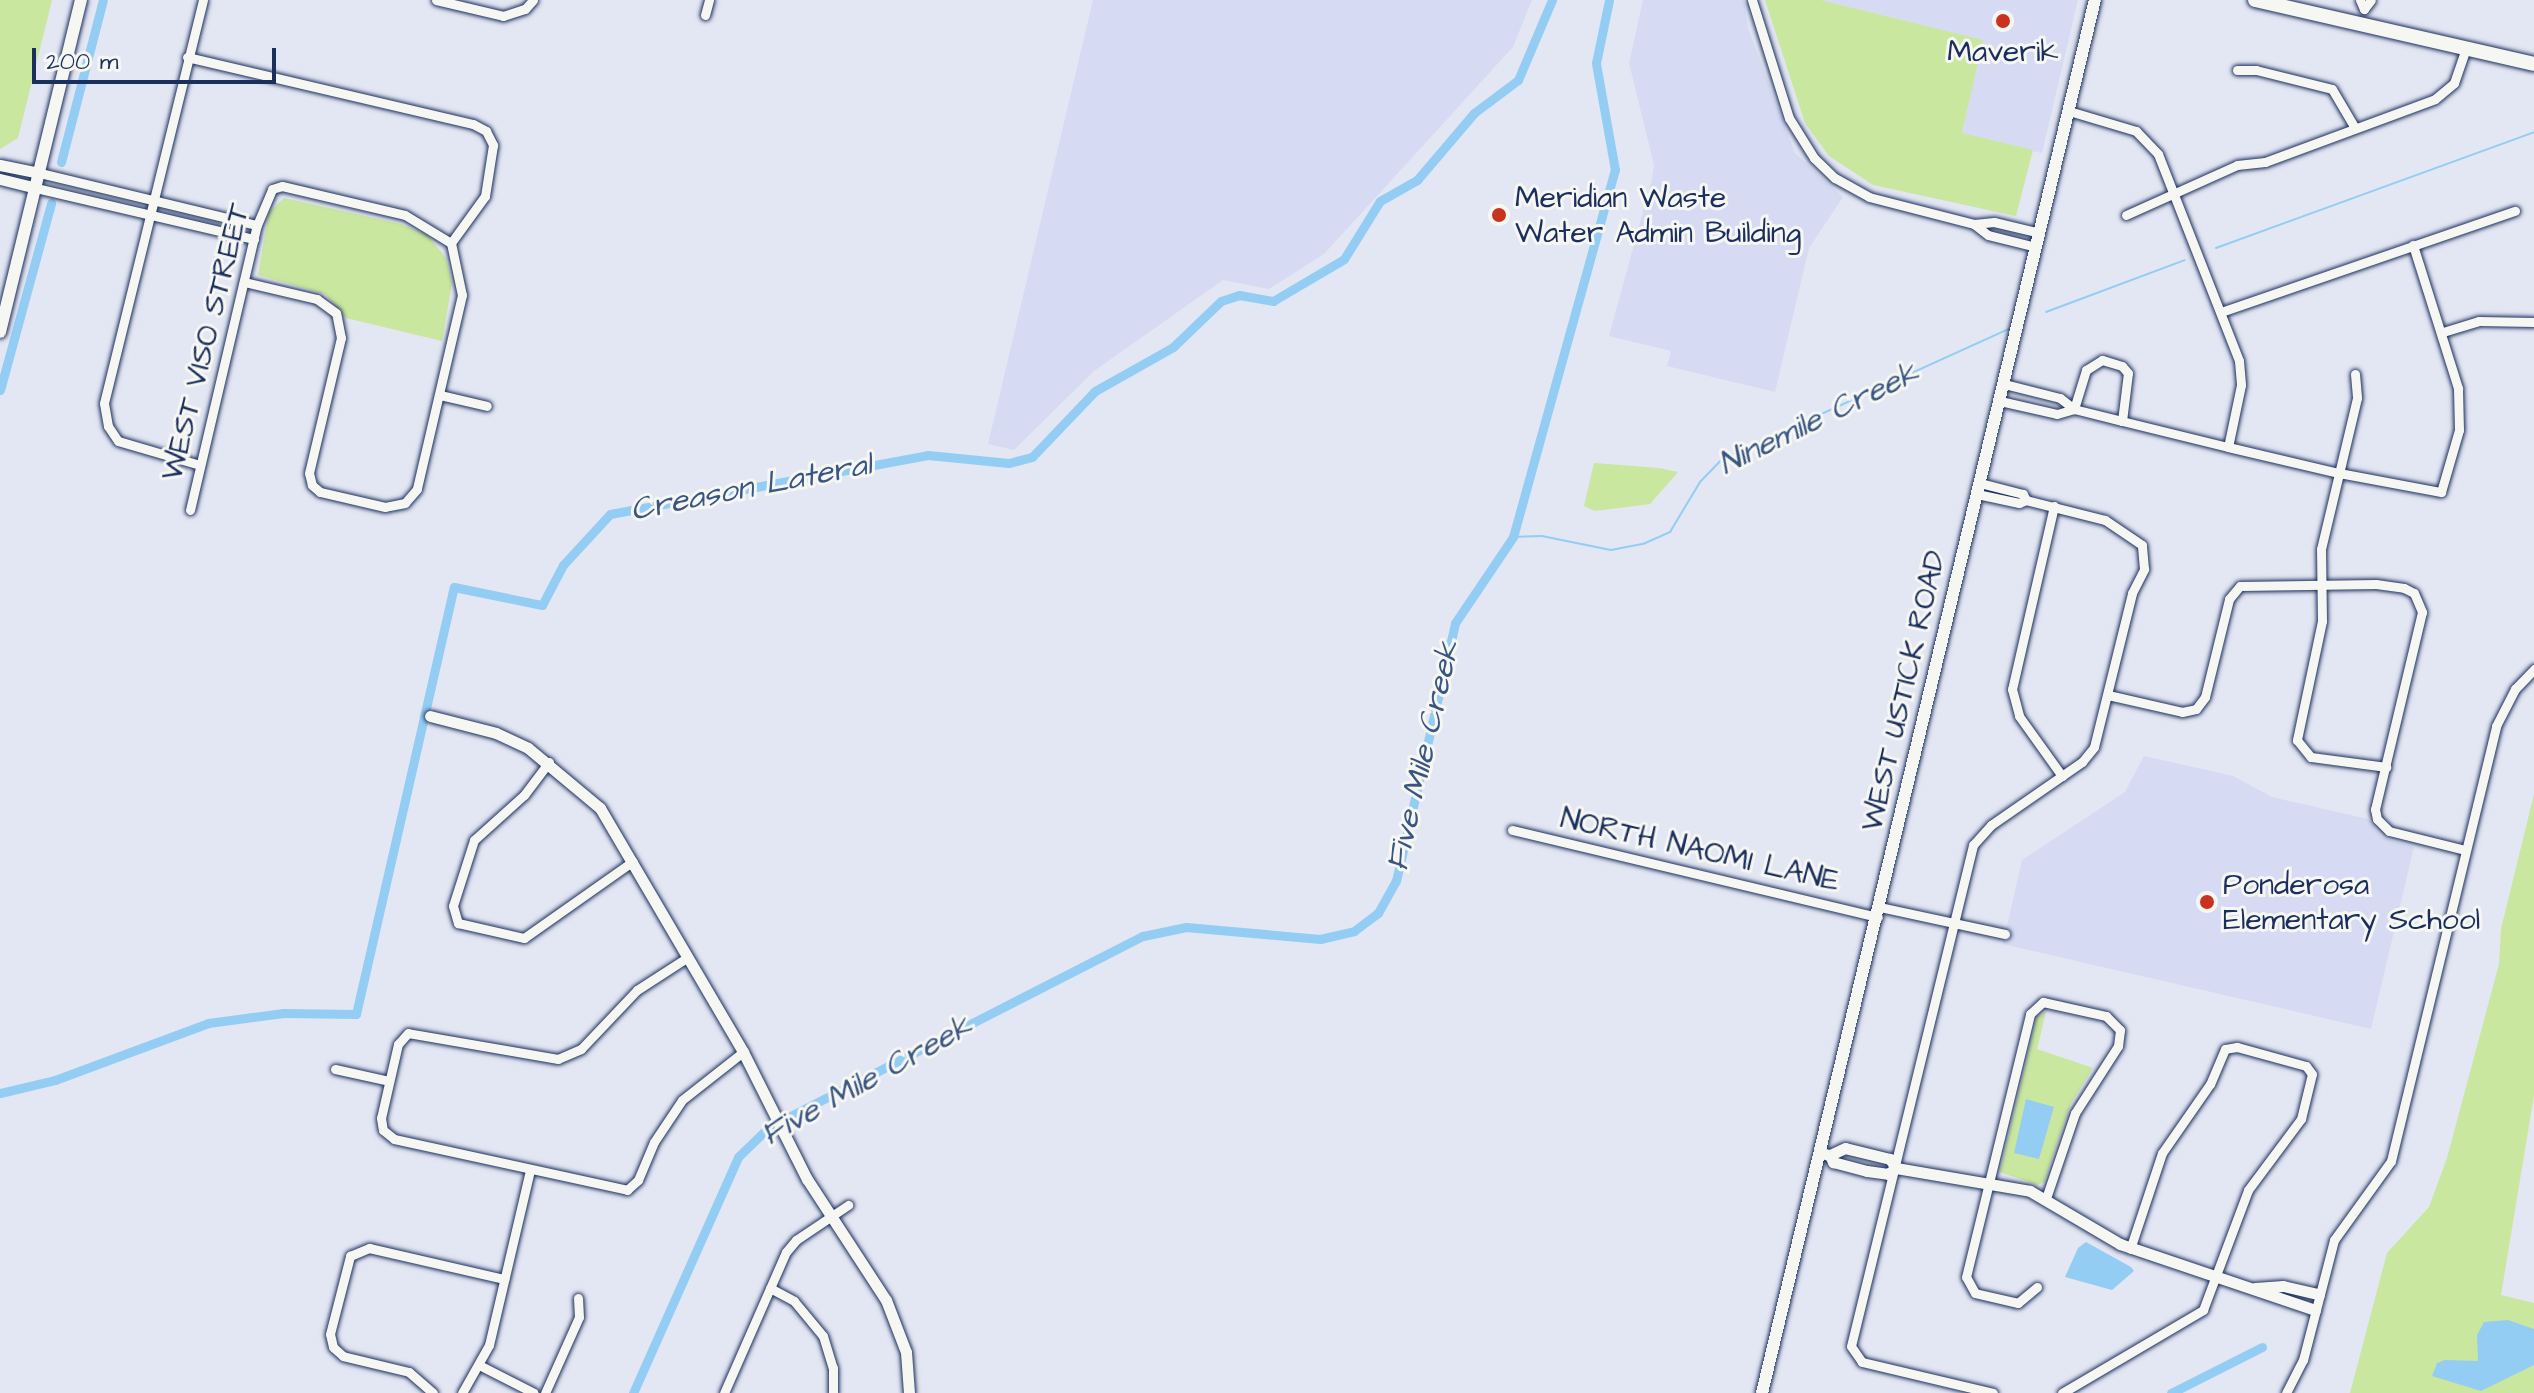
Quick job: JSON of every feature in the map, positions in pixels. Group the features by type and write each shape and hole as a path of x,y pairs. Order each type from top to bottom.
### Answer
{"main road":[{"path":"0,332 81,0"},
{"name":"WEST USTICK ROAD","path":"1762,1393 1825,1154 1879,912 2095,0"},
{"path":"2255,0 2534,64"}],"street":[{"path":"200,465 134,449 118,441 108,426 104,403 203,0"},
{"path":"436,0 503,16 525,9 533,0"},
{"path":"705,15 709,0"},
{"path":"1752,0 1789,118 1814,158 1842,182 1887,203 1974,224 1994,222 2040,233"},
{"path":"2361,24 2362,4 2371,0"},
{"path":"2126,215 2237,165 2265,162 2446,93 2460,73 2466,49"},
{"path":"187,57 486,131 495,156 485,196 451,243 462,295 417,489 405,503 385,507 320,492 312,485 309,473 341,338 336,313 317,299 244,282"},
{"path":"2237,70 2256,70 2332,89 2355,128"},
{"path":"2069,111 2136,131 2158,154 2221,312 2241,373 2228,447"},
{"path":"0,165 257,225"},
{"path":"0,179 254,239"},
{"name":"WEST VISO STREET","path":"190,510 257,225 272,189 282,186 405,215 451,243"},
{"path":"2221,312 2515,211"},
{"path":"1974,224 1988,235 2036,247"},
{"path":"2004,384 2060,398 2074,409 2122,421 2339,473 2441,492 2455,456 2459,420 2458,388 2443,332 2413,245"},
{"path":"2443,332 2479,321 2534,322"},
{"path":"2074,409 2086,370 2112,361 2122,366 2130,383 2122,421"},
{"path":"2355,374 2357,398 2321,549 2322,621 2296,731 2301,749 2311,757 2386,767"},
{"path":"440,395 487,406"},
{"path":"2000,401 2057,414 2074,409"},
{"path":"1978,489 2019,503 2026,500 2105,520 2135,539 2146,557 2144,569 2132,593 2094,747 2062,776 1979,836 1954,923 1853,1336 1854,1356 1862,1362 1946,1388 1993,1393"},
{"path":"2054,506 2012,689 2019,716 2062,776"},
{"path":"2108,695 2182,712 2196,709 2205,697 2233,592 2249,583 2323,587 2376,584 2414,593 2422,612 2377,819 2389,831 2465,850"},
{"path":"2286,1393 2300,1371 2334,1240 2385,1174 2496,726 2522,681 2534,669"},
{"path":"430,716 496,733 549,762 600,808 743,1052 830,1217 899,1327 909,1393"},
{"path":"549,762 524,795 474,840 456,894 455,920 466,928 524,938 633,861"},
{"name":"NORTH NAOMI LANE","path":"1512,830 1879,912 2005,934"},
{"path":"688,957 637,990 581,1049 558,1059 408,1033 398,1044 389,1081 383,1130 394,1139 618,1191 631,1189 682,1100 743,1052"},
{"path":"2037,1287 2018,1303 1975,1293 1968,1287 1989,1182 2035,1006 2043,1002 2117,1022 2118,1046 2075,1113 2046,1198"},
{"path":"2062,1393 2203,1310 2218,1277 2248,1190 2301,1119 2312,1074 2306,1066 2237,1047 2225,1049 2210,1084 2162,1153 2130,1249"},
{"path":"335,1069 389,1081"},
{"path":"1896,1168 1890,1159 1845,1148 1825,1154 1833,1162 1867,1171 1888,1174 1896,1168 1989,1182 2046,1198 2130,1249 2254,1288 2278,1301 2315,1310"},
{"path":"462,1393 481,1366 530,1170"},
{"path":"724,1393 770,1288 796,1240 848,1205"},
{"path":"433,1393 409,1372 343,1356 333,1347 330,1334 355,1250 369,1248 504,1279"},
{"path":"2254,1288 2283,1286 2319,1294"},
{"path":"770,1288 794,1301 823,1336 833,1368 833,1393"},
{"path":"545,1393 579,1317 578,1298"},
{"path":"481,1366 534,1393"}],"shaded area":[{"path":"1093,0 1532,0 1513,47 1324,254 1269,289 1223,280 1094,371 1014,450 988,444"},
{"path":"1643,0 1744,0 1748,28 1795,153 1843,197 1809,248 1775,392 1667,366 1671,351 1609,336 1654,165 1629,63"},
{"path":"1821,0 2078,0 2042,153 1962,134 1982,40"},
{"name":"Ponderosa Elementary School","path":"2144,756 2233,776 2272,797 2368,819 2381,837 2414,847 2371,1029 2003,944 2022,860 2125,792"}],"green space":[{"path":"0,0 52,0 18,138 0,149"},
{"path":"1765,0 1821,0 1983,40 1962,133 2033,150 2016,216 1873,185 1829,156 1805,123"},
{"path":"284,198 401,224 427,235 446,258 452,283 442,341 346,318 325,294 258,275 269,212"},
{"path":"1594,463 1678,472 1650,504 1595,511 1584,506"},
{"path":"2534,794 2534,1095 2501,1295 2534,1303 2534,1393 2350,1393 2387,1253 2429,1207 2447,1158 2499,964 2501,929"},
{"path":"2046,1012 2037,1049 2093,1068 2070,1105 2044,1182 2037,1185 2000,1172 2037,1017"}],"water":[{"path":"2026,1099 2054,1107 2039,1159 2014,1153"},
{"path":"2086,1242 2134,1271 2112,1290 2065,1277 2078,1248"},
{"path":"2508,1320 2534,1329 2534,1365 2481,1391 2432,1376 2437,1363 2445,1360 2478,1361 2477,1335 2484,1322"}],"waterway":[{"path":"61,162 103,0"},
{"name":"Creason Lateral","path":"0,1093 55,1080 208,1023 283,1013 356,1014 454,587 542,605 563,565 610,514 928,455 1009,463 1032,457 1095,391 1173,347 1221,301 1239,295 1273,301 1344,259 1380,201 1417,180 1474,113 1518,80 1552,0"},
{"name":"Five Mile Creek","path":"633,1393 738,1157 769,1127 1143,936 1186,927 1320,939 1354,931 1378,913 1396,881 1455,623 1513,537 1615,170 1596,63 1609,0"},
{"name":"Ninemile Creek","path":"2216,248 2534,132"},
{"path":"0,390 51,203"},
{"name":"Ninemile Creek","path":"2046,312 2185,260"},
{"name":"Ninemile Creek","path":"1513,537 1542,536 1611,550 1643,544 1670,532 1700,482 1722,459 2009,329"},
{"path":"2171,1393 2262,1347"}],"place":[{"name":"Maverik","path":"2003,21"},
{"name":"Meridian Waste Water Admin Building","path":"1499,215"},
{"name":"Ponderosa Elementary School","path":"2207,902"}]}
